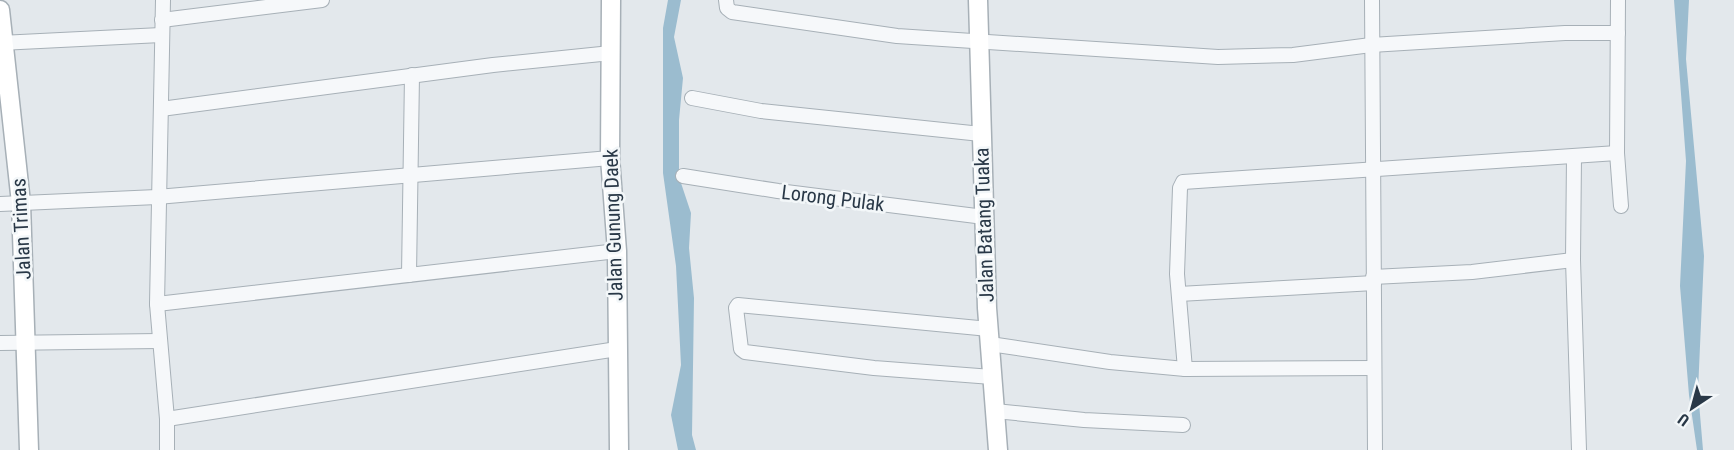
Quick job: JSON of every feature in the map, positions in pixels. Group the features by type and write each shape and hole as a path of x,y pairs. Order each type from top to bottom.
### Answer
{"street":[{"path":"163,0 157,304 167,419 167,450"},
{"path":"162,20 322,0"},
{"name":"Jalan Gunung Daek","path":"611,0 610,158 617,251 619,450"},
{"path":"726,0 727,8 732,12 897,36 1218,57 1293,55 1371,45 1564,33 1618,33"},
{"name":"Jalan Batang Tuaka","path":"978,0 989,337 998,450"},
{"path":"1372,0 1375,450"},
{"path":"1618,0 1617,153 1621,206"},
{"name":"Jalan Trimas","path":"0,10 21,203 29,450"},
{"path":"2,43 161,35"},
{"path":"161,109 412,75 611,53"},
{"path":"409,275 412,75"},
{"path":"692,98 761,111 981,134"},
{"path":"1185,369 1179,294 1180,199 1183,182 1290,177 1373,168 1617,153"},
{"path":"1574,156 1573,260 1579,450"},
{"path":"0,204 158,196 610,158"},
{"name":"Lorong Pulak","path":"682,176 778,191 984,217"},
{"path":"157,304 617,251"},
{"path":"1179,294 1472,272 1573,260"},
{"path":"992,377 874,368 745,352 741,349 736,308 738,305 989,337 1110,362 1185,369 1374,368"},
{"path":"0,343 159,341"},
{"path":"167,419 617,349"},
{"path":"995,411 1084,420 1183,424"}],"water":[{"path":"668,0 681,0 674,37 683,78 679,120 679,177 691,213 689,248 694,298 692,435 696,450 678,450 671,415 681,365 676,266 663,173 663,28"},
{"path":"1674,0 1689,0 1686,59 1704,256 1698,391 1703,450 1697,450 1689,395 1680,286 1686,161"}]}
